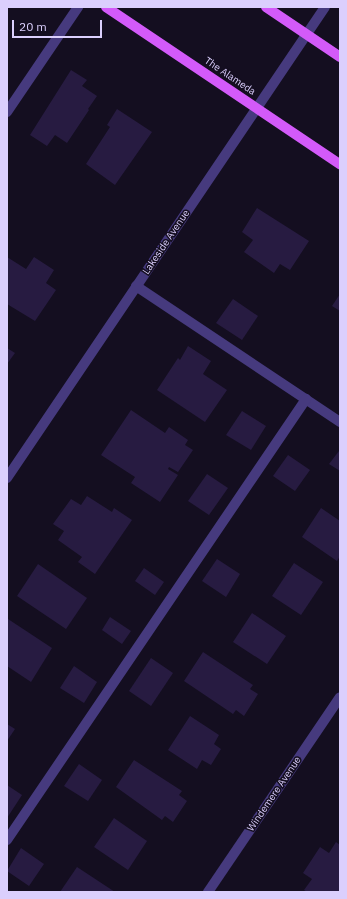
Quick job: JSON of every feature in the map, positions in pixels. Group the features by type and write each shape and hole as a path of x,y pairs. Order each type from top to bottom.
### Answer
{"main road":[{"name":"The Alameda","path":"106,7 340,164"},
{"path":"266,7 340,57"}],"street":[{"path":"7,112 78,7"},
{"name":"Lakeside Avenue","path":"7,478 325,7"},
{"path":"136,286 340,422"},
{"path":"7,840 306,399"},
{"name":"Windemere Avenue","path":"208,892 340,697"}],"building":[{"path":"71,70 87,80 82,86 97,96 67,143 55,135 47,146 30,135"},
{"path":"117,109 152,132 115,185 86,164 110,127 107,125"},
{"path":"257,208 309,241 290,270 280,264 274,273 244,252 253,240 242,232"},
{"path":"7,257 26,269 34,257 54,270 46,283 56,290 35,321 7,304"},
{"path":"340,294 340,311 332,306"},
{"path":"233,299 258,316 242,340 216,323"},
{"path":"188,346 211,361 203,374 227,390 205,422 157,390 178,358 180,360"},
{"path":"7,348 15,353 7,364"},
{"path":"131,410 165,433 169,427 188,440 185,445 193,450 178,472 169,467 168,469 178,475 160,502 131,483 135,477 101,455"},
{"path":"242,411 266,426 251,450 226,435"},
{"path":"339,451 340,452 340,471 329,464"},
{"path":"288,455 310,470 295,491 273,476"},
{"path":"207,474 228,488 209,515 188,501"},
{"path":"87,496 112,512 114,508 132,520 95,574 78,562 82,557 58,540 64,531 53,524 71,499 81,505"},
{"path":"321,508 340,521 340,556 337,561 302,537"},
{"path":"217,559 240,574 226,597 202,581"},
{"path":"294,563 323,582 301,615 272,596"},
{"path":"38,564 87,598 66,629 17,596"},
{"path":"144,568 164,582 155,595 135,581"},
{"path":"252,613 286,636 267,664 233,642"},
{"path":"110,617 131,631 122,644 102,630"},
{"path":"8,619 52,648 31,682 7,666"},
{"path":"203,652 253,685 250,689 258,694 244,716 236,710 233,714 184,681"},
{"path":"151,658 173,673 151,706 129,691"},
{"path":"74,666 97,682 84,703 60,688"},
{"path":"190,716 219,735 214,744 221,749 211,765 202,760 197,769 168,750"},
{"path":"7,724 15,729 7,741"},
{"path":"134,760 182,791 179,795 187,801 173,822 165,816 162,820 116,787"},
{"path":"79,764 102,780 88,801 64,786"},
{"path":"7,785 22,795 7,818"},
{"path":"114,818 147,841 128,870 94,847"},
{"path":"336,842 340,845 340,892 307,892 304,890 312,879 303,873 320,847 329,853"},
{"path":"21,848 44,864 29,886 7,871"},
{"path":"77,867 115,892 60,892"}]}
